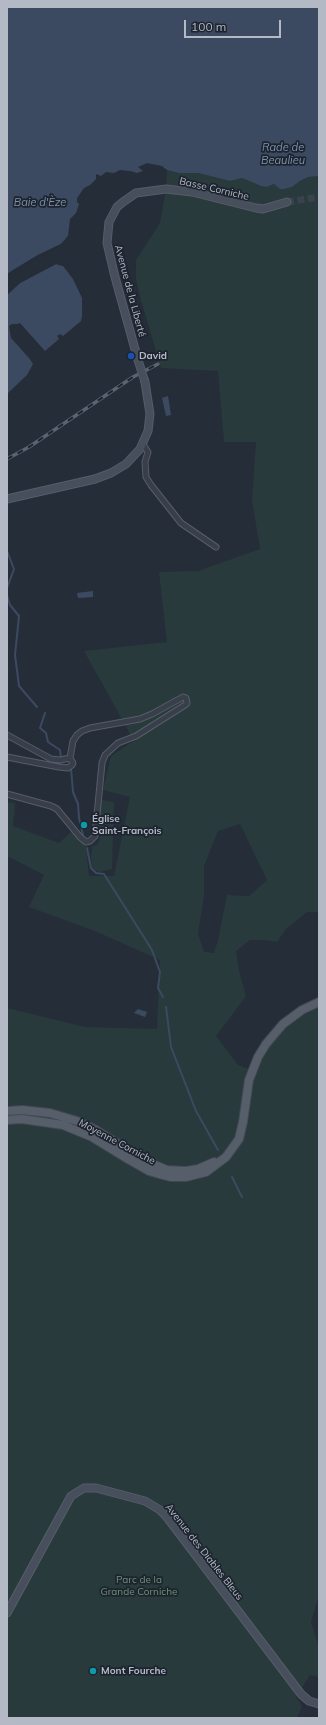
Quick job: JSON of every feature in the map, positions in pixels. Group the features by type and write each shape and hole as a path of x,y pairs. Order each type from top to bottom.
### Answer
{"main road":[{"name":"Basse Corniche","path":"136,193 173,189 263,209 287,202"},
{"name":"Avenue de la Liberté","path":"7,499 95,479 111,473 129,461 143,444 148,431 150,414 145,382 108,254 106,236 109,222 117,208 136,193"},
{"name":"Moyenne Corniche","path":"7,1120 22,1119 62,1125 92,1137 149,1171 171,1177 186,1177 206,1172 220,1163 232,1148 241,1131 249,1080 262,1051 270,1038 283,1024 302,1010 319,1002"},
{"name":"Moyenne Corniche","path":"7,1111 22,1110 50,1113 77,1120 148,1162 167,1170 186,1171 210,1165 232,1148"},
{"name":"Avenue des Diables Bleus","path":"7,1613 71,1496 84,1488 96,1488 145,1501 160,1510 166,1516 297,1690 309,1701 319,1704"}],"street":[{"path":"143,444 148,452 145,462 146,477 151,485 181,523 216,547"},
{"path":"7,757 64,768 72,766 72,760 70,758 73,741 82,731 140,718 152,714 183,697 186,698 187,703 185,705 136,736 118,743 105,755 102,763 95,836 90,841 86,842 80,837 57,809 7,794"},
{"path":"7,735 51,759 60,760 70,758"}],"green space":[{"name":"Parc de la Grande Corniche","path":"167,170 179,173 198,173 230,181 242,178 261,186 267,187 275,184 280,189 292,187 308,177 319,176 319,912 307,912 286,929 277,942 250,940 236,951 239,971 246,996 216,1036 238,1065 257,1072 266,1050 281,1033 295,1020 319,1007 319,1595 311,1622 319,1647 319,1677 310,1675 296,1697 302,1706 297,1718 7,1718 7,1008 85,1027 157,1029 160,960 97,932 29,907 44,875 7,856 7,802 15,803 13,826 59,843 71,832 86,846 89,876 114,876 130,797 103,790 111,756 134,741 84,651 167,642 159,572 198,571 260,549 252,500 256,442 224,442 218,371 161,368 141,300 136,279 136,260 160,223 166,189","holes":["240,824 267,880 249,896 227,895 214,953 204,952 198,934 204,896 204,866 218,831"]},
{"path":"101,800 114,802 112,869 100,872 92,867 91,858 92,847 98,844 100,836"}],"water":[{"path":"7,7 319,7 319,176 308,177 292,187 280,189 274,184 267,187 242,178 230,181 198,173 179,173 167,170 162,166 147,163 138,167 143,171 137,173 120,170 114,173 106,172 101,176 96,174 96,179 84,188 77,198 77,202 79,204 76,213 70,219 68,236 65,240 61,244 38,255 7,274"},
{"path":"56,264 63,266 73,279 82,298 81,321 63,336 60,334 57,336 59,339 45,351 20,323 9,326 11,338 33,364 27,375 7,394 7,295 20,283"},
{"path":"168,396 171,415 166,416 162,398"},
{"path":"93,591 93,597 78,598 77,593"},
{"path":"138,1009 147,1012 145,1017 134,1013"}],"pier":[{"path":"68,236 68,239 62,246 39,257 7,276 7,274 38,255 61,244"},
{"path":"55,263 61,263 63,266 56,264 20,283 7,295 7,293 19,281"}],"waterway":[{"path":"7,551 14,569 7,588"},
{"path":"7,595 10,605 19,616 15,655 19,686 37,707"},
{"path":"45,713 40,728 46,733 48,742 60,750 61,758"},
{"path":"71,768 73,792 78,804 79,818 83,835"},
{"path":"87,848 91,868 96,873 104,874 152,950 160,972 158,988 163,997"},
{"path":"166,1007 171,1047 196,1111 218,1150"},
{"path":"232,1177 242,1197"}],"tunnel":[{"path":"287,202 319,197"}],"railway":[{"path":"7,459 29,447 133,377 158,364"}],"place":[{"name":"David","path":"131,356"},
{"name":"Église Saint-François","path":"84,825"},
{"name":"Mont Fourche","path":"93,1671"}],"water label":[{"name":"Rade de Beaulieu","path":"283,154"},
{"name":"Baie d'Èze","path":"40,203"}]}
